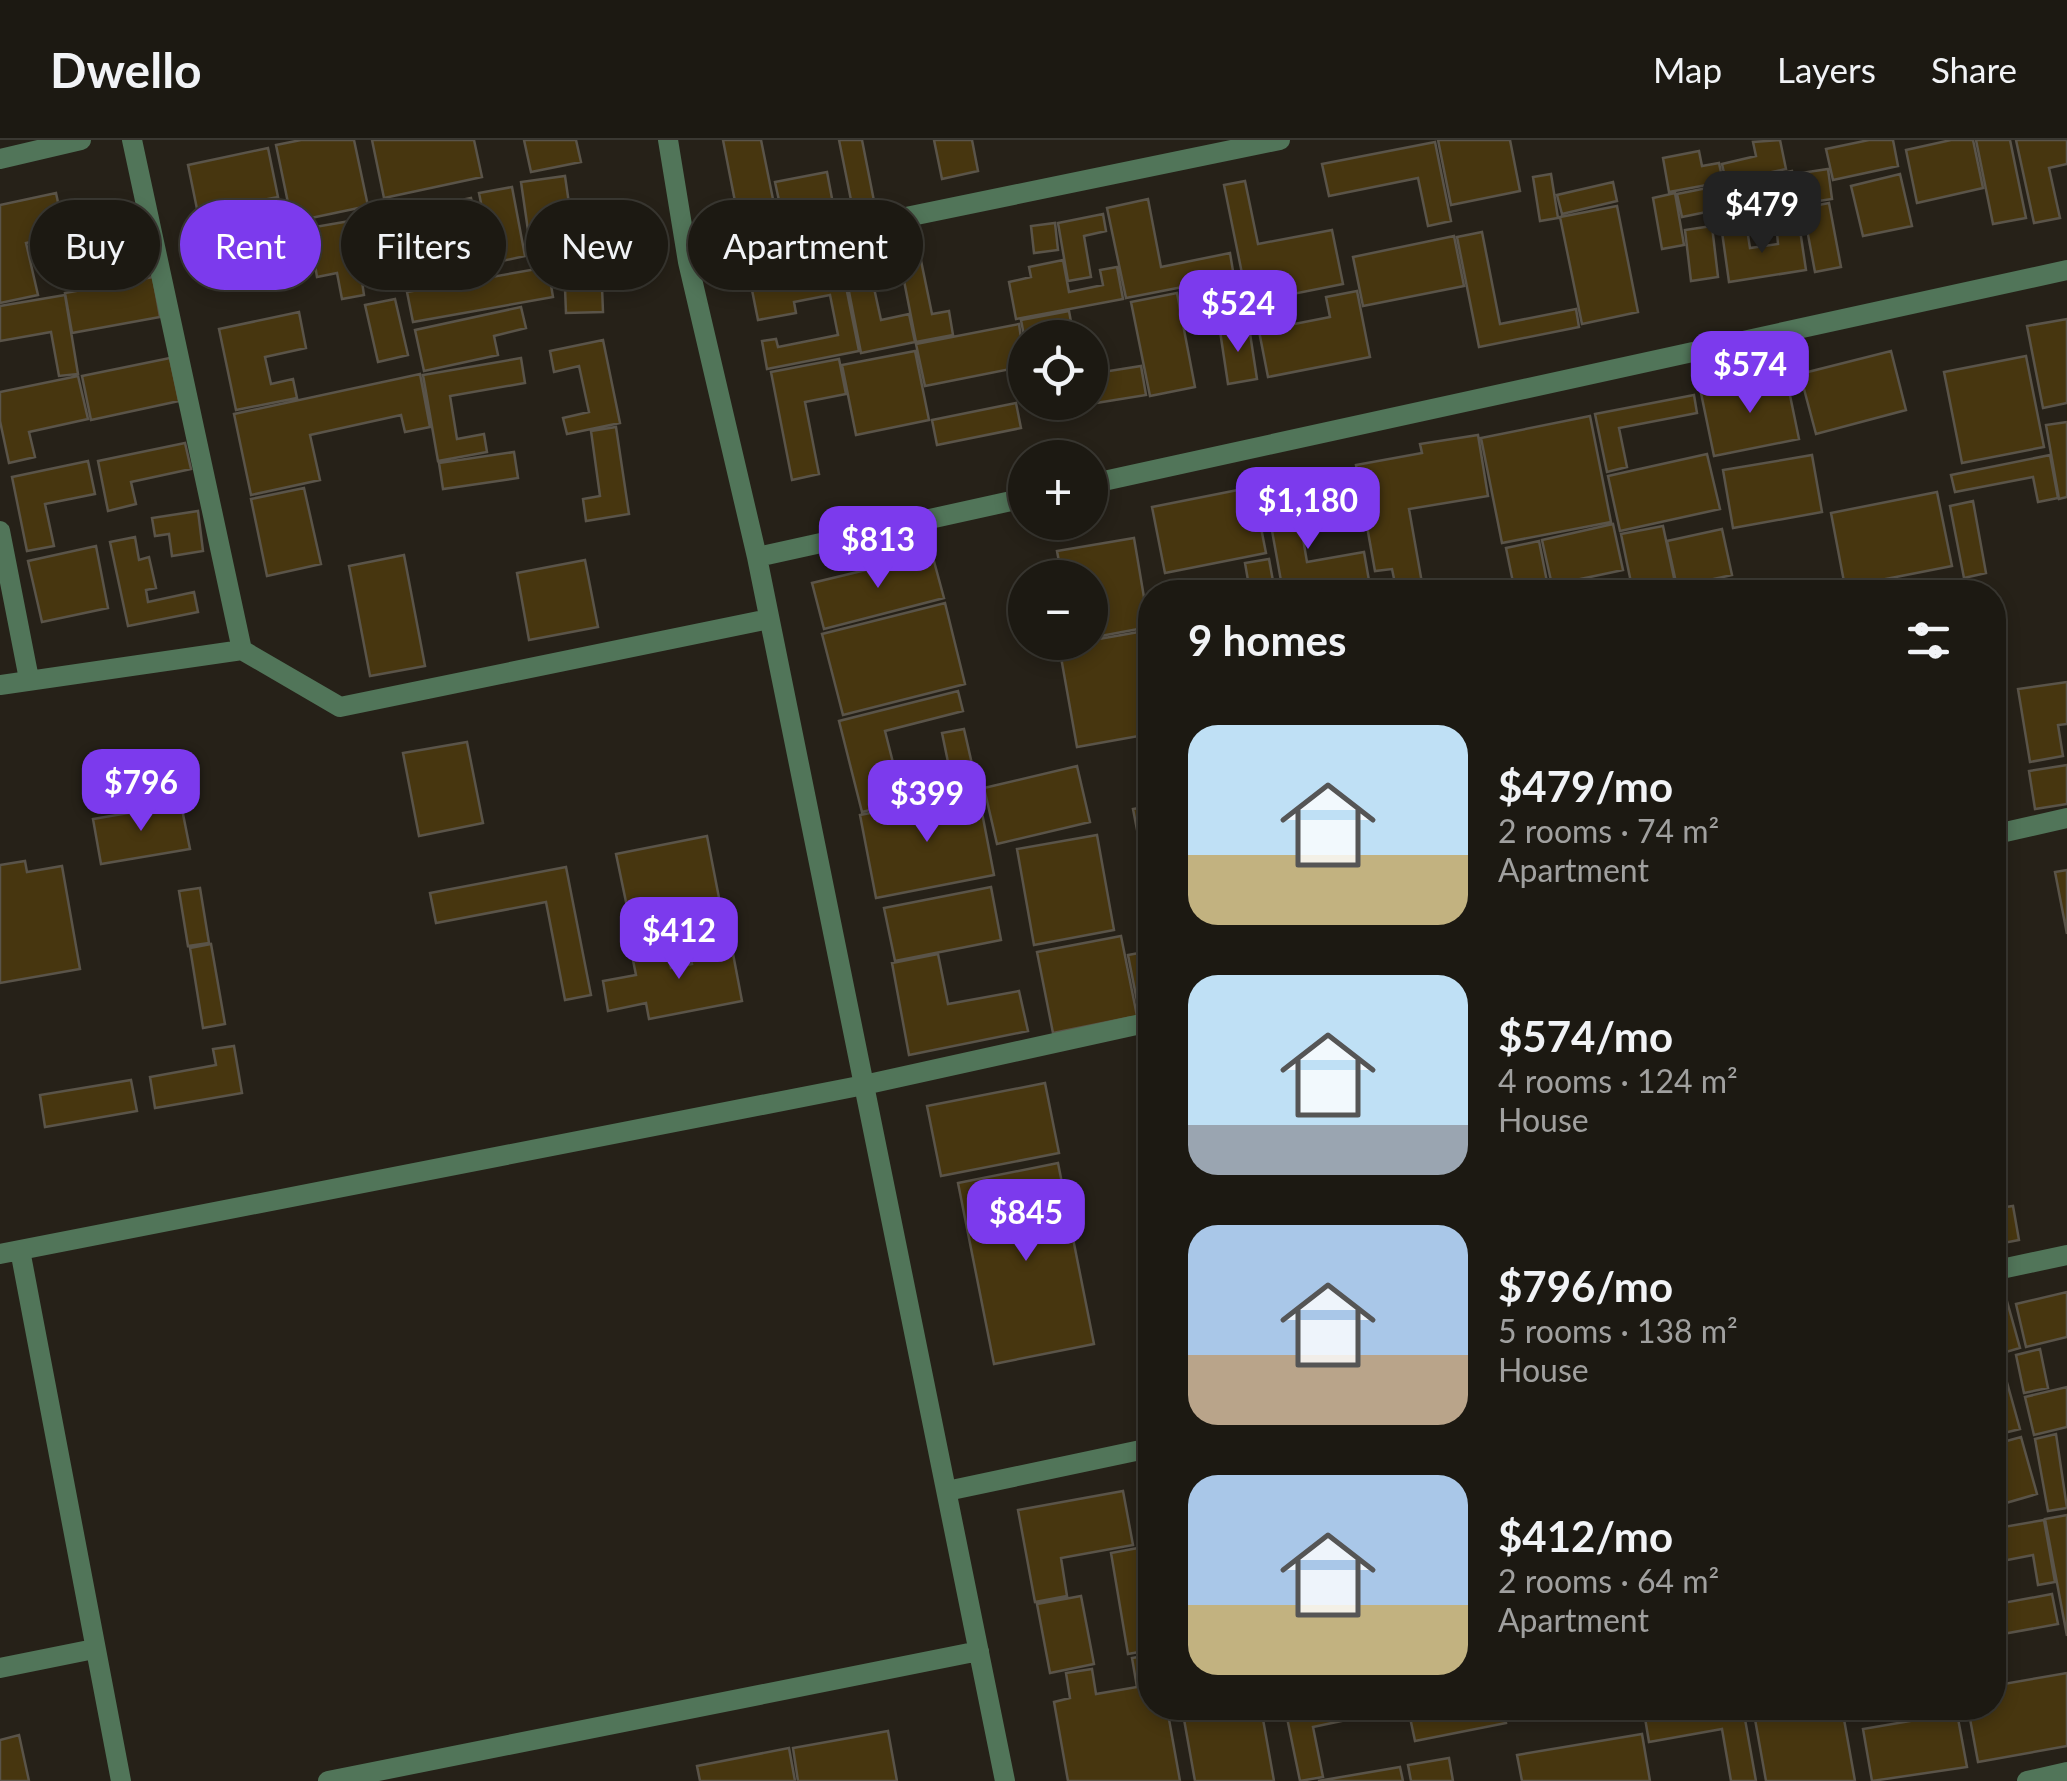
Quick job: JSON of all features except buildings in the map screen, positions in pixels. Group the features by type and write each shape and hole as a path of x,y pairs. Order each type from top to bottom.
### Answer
{"street":[{"path":"0,159 81,140"},
{"path":"132,140 242,650"},
{"path":"668,140 688,262"},
{"path":"923,214 1280,140"},
{"path":"1108,480 2067,270"},
{"path":"695,290 770,619 1006,1781"},
{"path":"757,557 1008,502"},
{"path":"0,531 29,680"},
{"path":"0,685 242,650 340,707 770,619"},
{"path":"2006,832 2067,818"},
{"path":"121,1781 10,1252 864,1085 1138,1025"},
{"path":"2006,1268 2067,1255"},
{"path":"947,1491 1138,1451"},
{"path":"0,1668 94,1649"},
{"path":"328,1781 979,1651"},
{"path":"2027,1781 2067,1772"}]}
